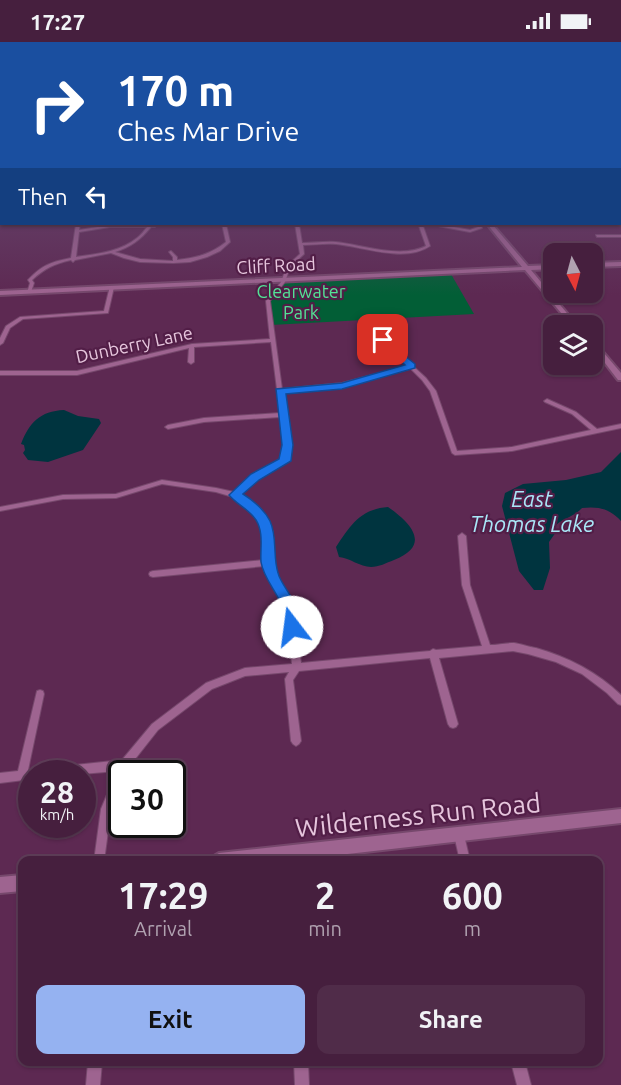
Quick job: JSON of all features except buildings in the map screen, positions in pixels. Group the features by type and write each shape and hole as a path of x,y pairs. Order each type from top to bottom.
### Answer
{"main road":[{"path":"491,225 570,315"},
{"path":"496,225 543,281"},
{"path":"603,263 621,262"},
{"name":"Cliff Road","path":"0,288 543,265"},
{"name":"Cliff Road","path":"0,293 31,287 112,287 285,277"},
{"path":"603,355 621,378"},
{"name":"Wilderness Run Road","path":"267,856 621,816"},
{"path":"0,885 18,883"}],"street":[{"path":"73,260 78,225"},
{"path":"78,231 110,226 154,225"},
{"path":"31,287 50,268 73,260 115,254 134,246 154,225"},
{"path":"115,254 138,262 207,257 222,249 228,242 224,225"},
{"path":"235,495 255,477 285,461 287,445 268,301 285,277 288,267 302,254 297,225"},
{"path":"301,244 337,243 384,252 422,250 428,246 420,225"},
{"path":"427,225 470,231 480,228 478,225"},
{"path":"597,236 621,236"},
{"path":"171,252 175,261"},
{"name":"Dunberry Lane","path":"0,344 8,327 22,318 106,312 112,287"},
{"name":"Dunberry Lane","path":"0,373 77,373 192,346 273,340"},
{"path":"383,340 412,366 433,391 455,453 512,449 621,426"},
{"path":"191,362 192,346"},
{"path":"280,391 342,386 412,366"},
{"path":"547,401 574,413 596,431"},
{"path":"168,427 204,420 283,415"},
{"path":"0,509 63,497 116,496 162,482 235,495 252,506 263,521 267,534 268,563 273,578 290,608 297,666 289,679 296,741"},
{"path":"462,536 466,585 487,648"},
{"path":"153,574 268,563"},
{"path":"128,760 154,727 209,686 245,672 513,647 540,652 567,662 593,677 621,701"},
{"path":"433,653 453,724"},
{"path":"32,760 40,694"},
{"path":"0,778 18,776"},
{"path":"100,856 108,804"},
{"path":"459,836 464,856"},
{"path":"93,1085 95,1066"},
{"path":"300,1066 302,1085"},
{"path":"519,1066 524,1085"}],"green space":[{"name":"Clearwater Park","path":"451,274 474,314 271,325 268,301 283,282"}],"water":[{"path":"64,410 78,416 99,419 101,423 83,450 48,462 28,460 23,453 24,445 21,444 32,424 48,413"},
{"name":"East Thomas Lake","path":"621,452 621,521 608,511 588,507 582,508 556,525 556,532 549,542 550,568 543,590 534,590 519,571 502,506 505,493 523,484 566,480 601,472"},
{"path":"388,507 410,527 415,541 412,548 394,560 374,567 363,566 339,557 336,547 357,520 370,511"}],"route":[{"path":"292,627 290,608 273,578 268,563 267,534 263,521 252,506 235,495 255,477 285,461 287,445 280,391 342,386 412,366 383,340"}]}
